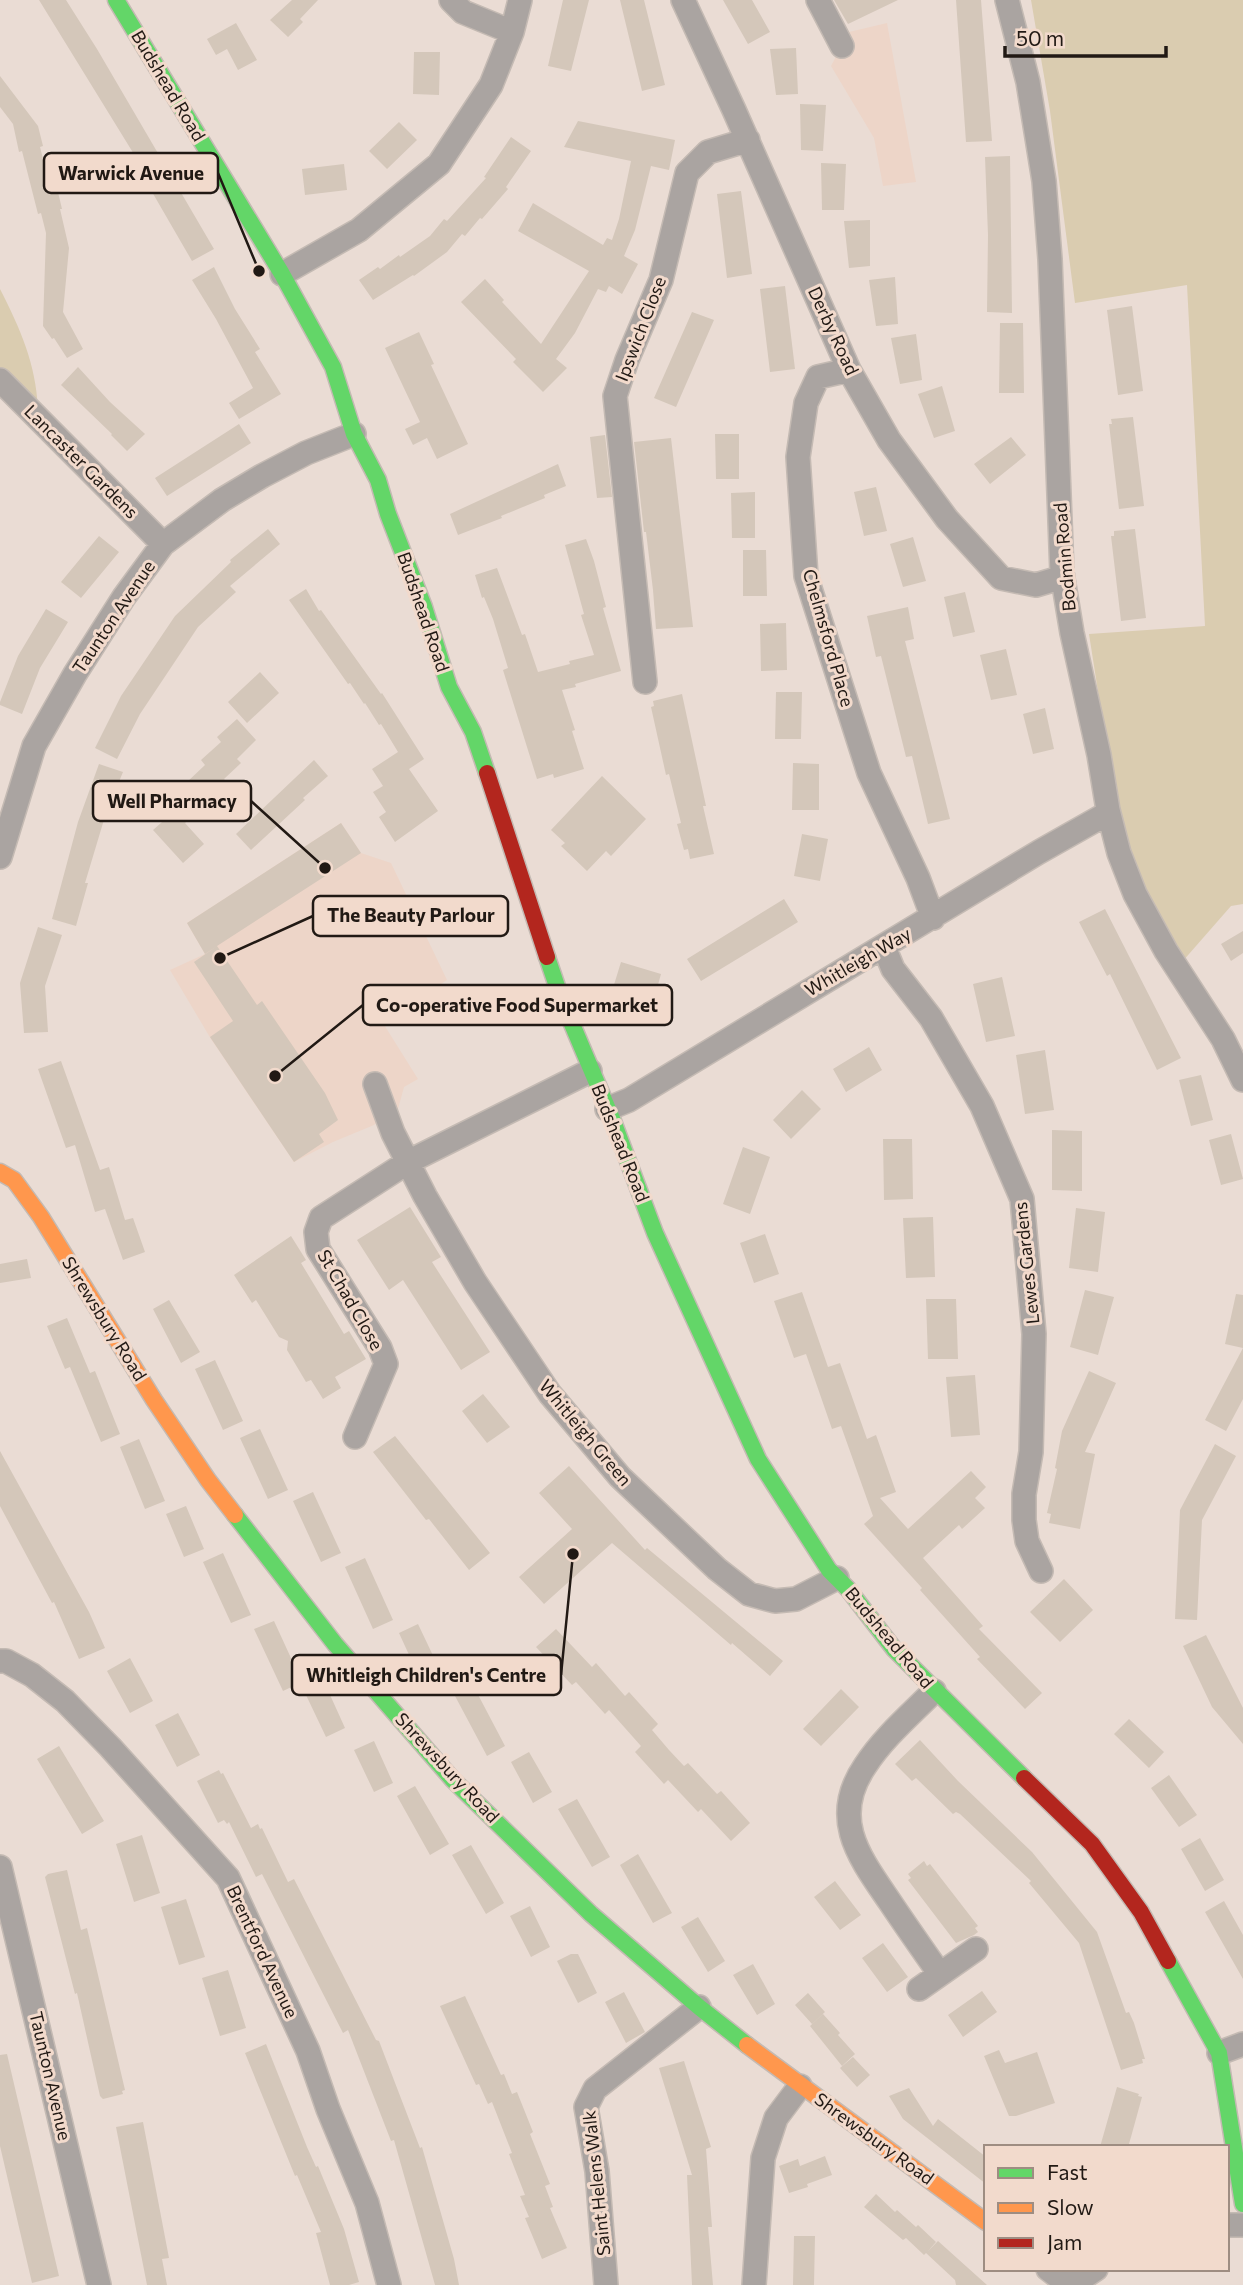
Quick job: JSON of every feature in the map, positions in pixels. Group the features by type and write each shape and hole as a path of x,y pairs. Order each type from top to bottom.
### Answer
{"street":[{"name":"Budshead Road","path":"116,0 282,274 333,367 354,434 378,481 424,607 449,687 473,732 561,998 660,1244 702,1342 758,1459 824,1562 894,1649 1092,1844 1141,1912 1219,2053 1243,2204"},
{"path":"451,0 463,12 512,32"},
{"path":"282,274 359,230 439,164 491,85 512,32 520,0"},
{"name":"Derby Road","path":"683,0 849,370 889,440 947,519 1001,578 1036,585 1063,578"},
{"path":"818,0 842,46"},
{"name":"Bodmin Road","path":"1007,0 1028,82 1044,181 1050,259 1063,578 1108,813 1119,853 1135,894 1166,951 1223,1039 1243,1080"},
{"name":"Ipswich Close","path":"645,682 615,396 626,360 661,281 687,173 708,152 748,140"},
{"name":"Chelmsford Place","path":"849,370 818,377 806,403 798,457 806,576 869,773 918,878 933,918"},
{"name":"Lancaster Gardens","path":"0,380 163,544"},
{"name":"Taunton Avenue","path":"0,857 34,746 75,674 131,586 163,544 222,500 262,476 306,453 354,434"},
{"name":"Whitleigh Way","path":"607,1109 629,1100 1108,813"},
{"name":"Lewes Gardens","path":"884,947 893,969 931,1017 982,1106 1022,1199 1034,1334 1031,1452 1024,1494 1024,1520 1027,1541 1041,1571"},
{"path":"408,1162 590,1071"},
{"name":"Whitleigh Green","path":"376,1084 393,1133 425,1196 475,1282 550,1394 620,1477 716,1569 749,1594 775,1601 796,1599 837,1578"},
{"name":"St Chad Close","path":"355,1437 386,1364 380,1348 318,1249 316,1232 321,1218 408,1162"},
{"name":"Shrewsbury Road","path":"0,1172 14,1180 41,1217 154,1400 208,1480 335,1644 453,1780 591,1914 699,2007 800,2086 984,2221"},
{"name":"Brentford Avenue","path":"0,1661 6,1661 33,1675 65,1701 228,1878 308,2051 328,2109 367,2203 389,2285"},
{"path":"934,1691 880,1745 863,1768 854,1787 849,1825 858,1856 939,1973"},
{"name":"Taunton Avenue","path":"0,1867 99,2285"},
{"path":"919,1989 976,1949"},
{"name":"Saint Helens Walk","path":"606,2285 597,2171 586,2107 595,2089 699,2007"},
{"path":"1219,2053 1243,2045"},
{"path":"754,2285 763,2158 776,2118 800,2086"},
{"path":"1051,2271 1071,2285 1093,2271"}],"shaded area":[{"path":"1031,0 1243,0 1243,904 1231,906 1182,962 1126,870 1089,634 1205,626 1187,285 1075,303 1050,111"},
{"path":"887,23 916,182 883,186 874,138 831,66 849,32"},
{"path":"0,289 26,347 34,377 38,409 0,370"},
{"path":"341,823 361,853 391,863 447,980 383,1023 418,1079 404,1087 398,1109 374,1125 294,1162 211,1039 170,970 205,954 187,923"}],"building":[{"path":"39,0 66,0 214,249 192,261 137,166 140,164"},
{"path":"292,0 318,0 300,19 303,22 288,37 270,20"},
{"path":"563,0 589,0 571,71 548,66"},
{"path":"620,0 644,0 665,85 642,91"},
{"path":"723,0 752,0 770,32 748,44"},
{"path":"834,0 898,0 848,24"},
{"path":"956,0 981,0 992,141 966,142"},
{"path":"236,23 257,60 238,70 227,49 216,55 207,39"},
{"path":"796,48 798,94 776,95 770,49"},
{"path":"414,52 440,52 439,95 413,94"},
{"path":"0,76 38,126 43,146 40,147 51,190 57,188 62,209 69,248 63,312 83,349 67,358 43,326 46,233 41,213 38,214 22,151 19,152 13,124 0,107"},
{"path":"800,104 826,105 823,151 801,150"},
{"path":"578,121 675,140 669,170 651,166 635,230 624,256 638,264 622,294 609,286 606,292 598,289 575,333 556,359 567,368 543,392 513,362 516,359 461,302 485,279 504,300 502,302 541,344 589,271 518,231 533,203 603,245 607,238 612,240 631,161 564,147"},
{"path":"399,122 417,140 387,169 369,151"},
{"path":"511,137 531,151 506,187 508,189 482,219 480,218 465,236 462,234 447,252 414,276 373,300 359,280 399,255 400,257 430,236 444,219 447,221 486,178 484,177"},
{"path":"1010,156 1012,313 987,312 985,157"},
{"path":"821,163 846,164 844,210 822,210"},
{"path":"344,164 347,190 305,195 302,169"},
{"path":"741,191 752,274 727,278 717,194"},
{"path":"870,220 870,266 849,268 844,221"},
{"path":"214,267 235,309 260,349 255,352 281,394 239,419 229,403 253,388 192,280"},
{"path":"895,277 898,324 876,326 869,280"},
{"path":"785,286 795,369 770,372 760,289"},
{"path":"1132,306 1143,391 1118,395 1107,310"},
{"path":"692,312 714,320 676,407 654,398"},
{"path":"1000,323 1023,323 1024,393 999,393"},
{"path":"419,332 434,364 431,365 468,444 437,459 427,438 413,445 405,429 420,422 385,348"},
{"path":"916,334 922,380 900,384 891,338"},
{"path":"78,367 110,402 145,434 127,451 61,385"},
{"path":"942,386 955,431 934,438 918,394"},
{"path":"1133,417 1144,506 1119,509 1109,424 1112,424 1111,419"},
{"path":"239,424 251,443 167,496 155,478"},
{"path":"715,434 739,434 739,479 716,479"},
{"path":"605,435 612,497 597,498 590,437"},
{"path":"1011,437 1026,455 990,484 974,464"},
{"path":"671,438 693,627 656,629 634,442"},
{"path":"558,464 566,486 501,516 502,518 458,535 450,514"},
{"path":"876,487 887,531 864,536 854,492"},
{"path":"755,492 755,538 732,538 731,493"},
{"path":"268,529 280,544 230,586 236,592 198,627 140,714 117,759 95,748 121,696 175,616 231,562 230,560"},
{"path":"1135,529 1146,618 1121,621 1111,536 1114,536 1114,531"},
{"path":"99,536 119,552 81,598 61,582"},
{"path":"913,537 926,581 903,587 890,544"},
{"path":"586,539 621,671 562,690 584,769 554,778 553,774 537,779 503,670 508,668 493,619 484,597 482,598 475,575 497,568 538,672 570,664 569,661 594,655 581,615 584,614 565,545"},
{"path":"743,550 766,550 767,596 743,596"},
{"path":"306,589 319,611 321,610 382,693 424,759 409,769 438,811 395,842 379,817 386,812 373,792 383,786 372,769 398,752 381,724 379,725 350,683 348,684 289,600"},
{"path":"965,592 975,632 953,637 944,597"},
{"path":"908,607 914,639 905,641 950,819 928,824 912,756 906,757 881,656 876,657 867,616"},
{"path":"46,609 68,622 40,668 22,714 0,705 0,702 18,656"},
{"path":"786,623 787,670 761,671 760,624"},
{"path":"1006,649 1017,695 991,700 980,655"},
{"path":"260,672 279,693 247,723 228,702"},
{"path":"776,692 802,692 801,739 775,739"},
{"path":"682,694 714,854 690,859 688,849 684,850 677,824 681,823 669,774 666,775 651,707 654,706 653,701"},
{"path":"1045,708 1054,749 1033,754 1023,714"},
{"path":"237,719 256,740 237,759 241,763 224,779 228,783 185,823 204,844 183,863 153,830 195,793 186,783 205,765 201,760 221,742 217,737"},
{"path":"314,760 328,776 251,850 236,834"},
{"path":"793,763 819,764 819,810 792,810"},
{"path":"99,764 123,772 106,813 85,883 88,883 76,926 52,919 78,822"},
{"path":"602,776 646,819 611,856 606,851 587,871 561,846 565,843 551,830"},
{"path":"341,823 361,853 205,954 187,923"},
{"path":"802,834 828,839 820,881 794,876"},
{"path":"784,899 798,922 701,981 687,959"},
{"path":"1105,909 1181,1058 1157,1070 1110,974 1107,976 1079,922"},
{"path":"38,927 62,935 45,986 48,1032 24,1033 20,983"},
{"path":"1243,931 1243,953 1231,961 1221,944"},
{"path":"217,946 257,1005 262,1001 325,1093 338,1120 319,1134 324,1142 294,1162 210,1037 233,1021 194,962"},
{"path":"621,962 661,974 654,999 613,988"},
{"path":"1002,977 1015,1036 986,1042 973,984"},
{"path":"869,1047 882,1070 846,1092 833,1069"},
{"path":"1045,1050 1054,1110 1025,1114 1016,1055"},
{"path":"61,1061 100,1170 109,1167 125,1220 133,1218 145,1252 123,1260 105,1209 95,1212 75,1145 66,1148 38,1069"},
{"path":"1201,1075 1213,1120 1191,1126 1179,1080"},
{"path":"802,1090 821,1109 791,1139 773,1120"},
{"path":"1052,1130 1082,1131 1082,1191 1052,1190"},
{"path":"1231,1134 1243,1179 1221,1185 1209,1140"},
{"path":"883,1139 912,1139 913,1199 884,1200"},
{"path":"743,1147 770,1157 750,1214 723,1204"},
{"path":"410,1207 441,1257 432,1262 490,1352 461,1370 403,1280 389,1290 357,1240"},
{"path":"1076,1208 1105,1212 1098,1272 1069,1268"},
{"path":"933,1217 935,1277 906,1278 903,1218"},
{"path":"765,1234 779,1274 754,1283 740,1243"},
{"path":"291,1236 306,1260 301,1263 344,1334 349,1331 366,1359 335,1377 341,1388 323,1399 311,1380 306,1382 287,1350 288,1341 279,1337 256,1300 252,1303 234,1275"},
{"path":"27,1259 31,1278 0,1283 0,1264"},
{"path":"1085,1290 1114,1297 1098,1355 1070,1347"},
{"path":"802,1292 828,1367 840,1363 867,1439 876,1435 896,1492 880,1498 908,1529 971,1471 986,1487 975,1498 985,1508 962,1529 959,1525 923,1558 983,1626 979,1629 1042,1693 1025,1709 977,1659 980,1657 864,1524 873,1516 841,1426 832,1429 806,1354 794,1358 774,1301"},
{"path":"1236,1294 1243,1295 1243,1348 1225,1344"},
{"path":"926,1299 956,1299 958,1359 928,1359"},
{"path":"169,1300 200,1352 181,1363 153,1309"},
{"path":"67,1318 90,1373 95,1371 120,1434 101,1442 70,1367 65,1369 47,1326"},
{"path":"1243,1348 1243,1399 1226,1431 1205,1420"},
{"path":"215,1360 243,1421 223,1430 195,1369"},
{"path":"1089,1371 1116,1383 1085,1452 1095,1454 1080,1529 1049,1523 1051,1514 1047,1513 1062,1431"},
{"path":"975,1375 980,1435 951,1437 946,1377"},
{"path":"483,1394 510,1427 487,1443 462,1411"},
{"path":"260,1429 288,1490 268,1499 240,1438"},
{"path":"395,1436 490,1553 469,1570 373,1452"},
{"path":"139,1439 165,1501 145,1509 120,1447"},
{"path":"1215,1444 1236,1456 1202,1520 1197,1620 1175,1619 1180,1510"},
{"path":"0,1451 89,1612 105,1648 79,1659 54,1602 52,1603 0,1506"},
{"path":"569,1466 645,1550 647,1548 783,1661 770,1676 612,1543 544,1604 519,1577 572,1529 539,1493"},
{"path":"313,1492 341,1553 321,1562 293,1501"},
{"path":"186,1506 204,1549 184,1557 166,1514"},
{"path":"223,1553 251,1615 231,1623 203,1562"},
{"path":"365,1558 393,1620 373,1629 345,1567"},
{"path":"1064,1579 1093,1610 1060,1642 1030,1612"},
{"path":"274,1621 302,1682 283,1691 254,1629"},
{"path":"418,1624 447,1685 427,1694 399,1633"},
{"path":"556,1629 592,1667 596,1663 625,1696 629,1692 658,1724 652,1730 669,1750 684,1766 688,1763 717,1794 721,1791 750,1823 731,1841 701,1809 698,1812 668,1780 664,1784 635,1752 641,1746 609,1710 605,1714 576,1682 572,1685 536,1647"},
{"path":"1206,1635 1243,1708 1243,1744 1212,1707 1183,1646"},
{"path":"130,1658 153,1701 130,1713 107,1671"},
{"path":"326,1686 345,1728 326,1737 306,1695"},
{"path":"474,1687 505,1746 487,1756 455,1696"},
{"path":"841,1689 859,1707 821,1746 803,1729"},
{"path":"178,1713 200,1755 177,1767 155,1725"},
{"path":"1129,1719 1164,1752 1149,1768 1114,1734"},
{"path":"920,1740 958,1781 1032,1852 1097,1932 1126,2013 1129,2012 1134,2023 1145,2059 1142,2059 1143,2063 1121,2070 1079,1943 1029,1883 1031,1881 960,1814 953,1814 916,1778 912,1781 895,1764"},
{"path":"374,1741 393,1783 374,1792 354,1750"},
{"path":"59,1746 104,1821 82,1834 37,1759"},
{"path":"529,1752 552,1792 533,1803 511,1762"},
{"path":"219,1770 251,1828 258,1824 260,1829 262,1828 288,1882 294,1879 376,2040 379,2041 420,2148 422,2147 459,2285 435,2285 394,2140 391,2141 348,2030 343,2033 262,1874 256,1877 229,1822 227,1824 224,1820 218,1823 197,1781"},
{"path":"1169,1775 1197,1815 1179,1827 1151,1788"},
{"path":"415,1786 449,1844 430,1855 397,1796"},
{"path":"577,1799 610,1857 592,1867 558,1809"},
{"path":"142,1835 160,1893 134,1902 116,1844"},
{"path":"1200,1838 1224,1880 1205,1891 1181,1849"},
{"path":"471,1845 504,1903 486,1914 452,1855"},
{"path":"638,1854 672,1913 653,1923 620,1865"},
{"path":"924,1861 927,1866 930,1864 978,1926 975,1928 978,1932 974,1935 956,1943 908,1880 911,1878 908,1874"},
{"path":"67,1870 81,1930 87,1928 125,2090 122,2091 123,2094 103,2099 100,2096 77,1993 75,1994 45,1877"},
{"path":"835,1881 861,1915 840,1930 814,1897"},
{"path":"186,1899 205,1957 179,1965 161,1907"},
{"path":"1224,1901 1243,1935 1243,1979 1205,1912"},
{"path":"530,1906 550,1947 531,1957 510,1916"},
{"path":"698,1917 725,1961 708,1972 681,1927"},
{"path":"883,1943 908,1977 887,1992 862,1958"},
{"path":"571,1954 578,1954 597,1993 578,2003 557,1961"},
{"path":"753,1964 775,2004 757,2015 733,1975"},
{"path":"228,1970 246,2028 220,2036 202,1978"},
{"path":"982,1991 997,2012 963,2037 948,2015"},
{"path":"624,1992 645,2032 626,2043 605,2002"},
{"path":"808,1993 825,2012 812,2024 795,2005"},
{"path":"465,1996 501,2075 504,2074 512,2094 517,2092 550,2184 545,2186 553,2207 550,2208 567,2248 542,2259 525,2218 529,2217 520,2196 525,2195 492,2102 488,2104 479,2084 476,2085 440,2006"},
{"path":"823,2014 855,2054 842,2066 810,2026"},
{"path":"266,2044 307,2147 316,2167 318,2166 344,2229 359,2282 330,2285 316,2233 321,2232 245,2053"},
{"path":"999,2050 1005,2063 1037,2052 1055,2103 1009,2116 984,2056"},
{"path":"7,2054 59,2276 32,2283 0,2146 0,2055"},
{"path":"853,2057 870,2075 857,2087 840,2068"},
{"path":"684,2061 711,2147 706,2149 713,2285 692,2285 687,2175 692,2175 659,2068"},
{"path":"1117,2087 1139,2094 1138,2096 1142,2097 1129,2145 1101,2145"},
{"path":"909,2088 933,2126 938,2119 984,2155 984,2182 903,2119 889,2096"},
{"path":"143,2122 169,2258 162,2259 167,2285 147,2285 116,2127"},
{"path":"825,2156 832,2175 789,2193 779,2166 798,2159 800,2166"},
{"path":"876,2194 895,2212 897,2210 916,2227 918,2225 936,2242 928,2251 938,2241 987,2285 956,2285 955,2280 926,2253 924,2255 906,2238 903,2240 864,2207"},
{"path":"794,2236 815,2236 814,2285 793,2285"}],"traffic: fast":[{"path":"116,0 282,274 333,367 354,434 378,480 388,514 424,607 449,687 473,732 487,773"},
{"path":"547,957 655,1233 758,1459 829,1570 848,1589 894,1649 1024,1778"},
{"path":"235,1515 335,1644 453,1780 591,1914 747,2045"},
{"path":"1168,1961 1219,2053 1243,2204"}],"traffic: slow":[{"path":"0,1172 14,1180 41,1217 154,1400 235,1515"},
{"path":"747,2045 984,2221"}],"traffic: jam":[{"path":"487,773 547,957"},
{"path":"1024,1778 1092,1844 1141,1912 1168,1961"}],"place":[{"name":"Warwick Avenue","path":"259,271"},
{"name":"Well Pharmacy","path":"325,868"},
{"name":"The Beauty Parlour","path":"220,958"},
{"name":"Co-operative Food Supermarket","path":"275,1076"},
{"name":"Whitleigh Children's Centre","path":"573,1554"}]}
